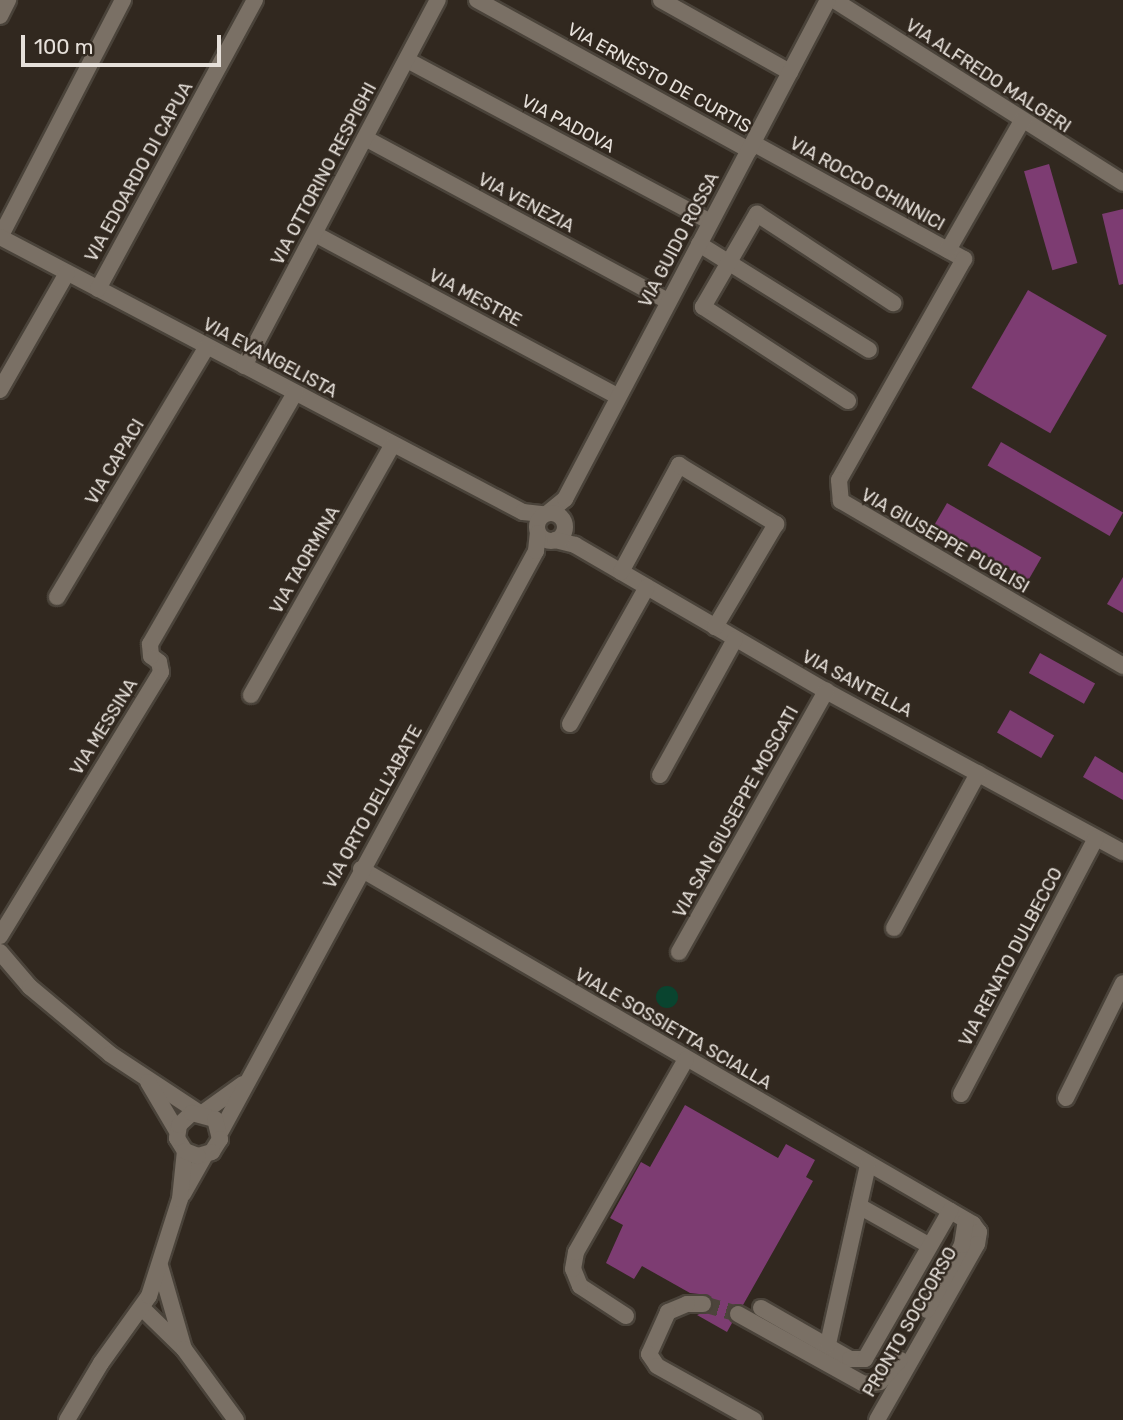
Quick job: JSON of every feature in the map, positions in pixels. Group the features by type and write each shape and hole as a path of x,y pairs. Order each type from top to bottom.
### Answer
{"street":[{"path":"0,16 8,0"},
{"path":"0,237 123,0"},
{"name":"VIA EDOARDO DI CAPUA","path":"98,289 255,0"},
{"name":"VIA OTTORINO RESPIGHI","path":"244,366 438,0"},
{"name":"VIA ERNESTO DE CURTIS","path":"477,0 751,146"},
{"path":"661,0 790,72"},
{"name":"VIA GUIDO ROSSA","path":"550,527 828,0"},
{"name":"VIA ALFREDO MALGERI","path":"834,0 1123,183"},
{"name":"VIA PADOVA","path":"407,60 710,222"},
{"path":"948,250 1022,121"},
{"name":"VIA VENEZIA","path":"365,138 668,301"},
{"name":"VIA ROCCO CHINNICI","path":"751,146 964,259"},
{"path":"848,401 703,307 726,261 757,214 893,303"},
{"name":"VIA MESTRE","path":"315,234 617,396"},
{"name":"VIA EVANGELISTA","path":"0,237 550,527"},
{"path":"699,244 869,350"},
{"name":"VIA GIUSEPPE PUGLISI","path":"964,259 839,480 841,501 1123,666"},
{"path":"0,390 67,272"},
{"name":"VIA CAPACI","path":"57,597 207,346"},
{"name":"VIA MESSINA","path":"0,936 162,672 159,662 151,656 150,644 295,393"},
{"name":"VIA TAORMINA","path":"251,695 393,444"},
{"path":"621,572 679,465 776,524 715,627"},
{"name":"VIA SANTELLA","path":"550,527 575,545 826,691 1123,852"},
{"name":"VIA ORTO DELL'ABATE","path":"221,1131 361,869 550,527"},
{"path":"570,724 647,587"},
{"path":"660,775 735,639"},
{"name":"VIA SAN GIUSEPPE MOSCATI","path":"679,952 826,691"},
{"path":"894,928 978,773"},
{"name":"VIA RENATO DULBECCO","path":"961,1094 1096,838"},
{"name":"VIALE SOSSIETTA SCIALLA","path":"361,869 966,1220"},
{"path":"0,952 30,987 146,1080 215,1119 221,1131 218,1146 205,1155 180,1199"},
{"path":"1066,1098 1123,983"},
{"path":"626,1316 580,1286 573,1269 576,1252 686,1059"},
{"path":"68,1420 101,1363 142,1309 160,1266 180,1199 185,1151 177,1131 146,1080"},
{"path":"177,1131 182,1120 201,1112 245,1083"},
{"path":"185,1151 205,1155"},
{"path":"828,1344 868,1165"},
{"path":"859,1206 930,1246"},
{"path":"761,1308 850,1359 865,1359 950,1211"},
{"name":"PRONTO SOCCORSO","path":"737,1314 864,1384 880,1382 894,1372 956,1257 966,1220 979,1232 977,1244 877,1420"},
{"path":"160,1266 184,1349"},
{"path":"704,1304 687,1304 668,1312 649,1354 657,1366 754,1420"},
{"path":"142,1309 184,1349 236,1420"}],"green space":[{"path":"667,986 677,993 678,997 671,1007 667,1008 657,1001 656,997 663,987"}],"building":[{"path":"1049,164 1077,263 1052,270 1024,171"},
{"path":"1123,209 1123,284 1119,285 1102,214"},
{"path":"1028,290 1107,336 1050,433 972,388"},
{"path":"1001,442 1123,512 1110,536 988,465"},
{"path":"947,503 1041,558 1028,580 934,526"},
{"path":"1123,577 1123,613 1107,604"},
{"path":"1040,653 1095,684 1084,704 1029,673"},
{"path":"1010,710 1054,736 1041,758 997,733"},
{"path":"1095,756 1123,773 1123,800 1083,777"},
{"path":"685,1105 778,1158 786,1144 815,1160 806,1177 813,1181 743,1305 729,1310 732,1323 727,1332 697,1315 712,1309 708,1295 690,1293 642,1266 634,1279 606,1263 623,1225 610,1218 641,1162 650,1167"}],"tunnel":[{"path":"703,1304 738,1314"}]}
